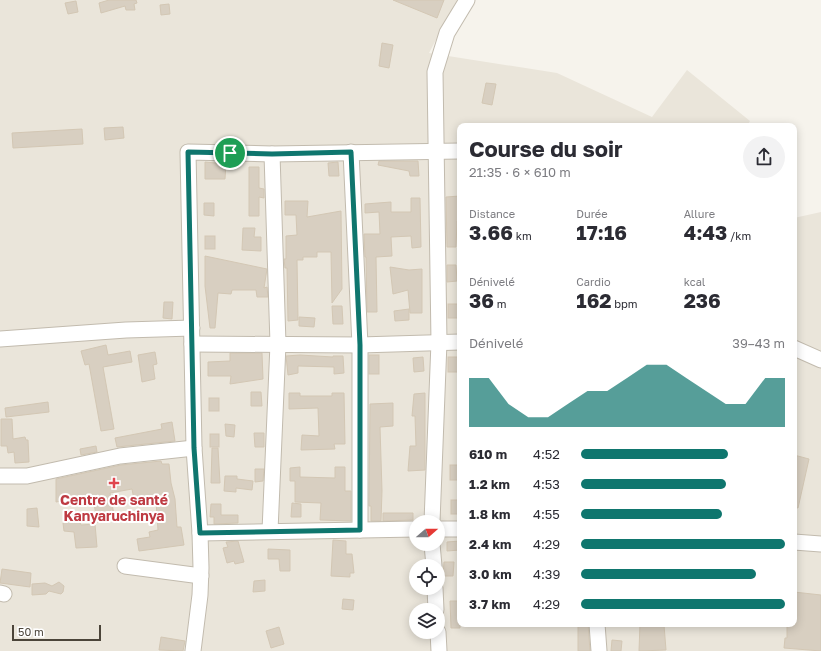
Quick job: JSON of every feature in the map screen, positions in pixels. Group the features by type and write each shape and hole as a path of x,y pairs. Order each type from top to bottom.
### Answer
{"street":[{"path":"432,515 439,342 435,72 447,33 467,0"},
{"path":"193,651 201,576 200,533 194,448 188,152 272,154 457,151"},
{"path":"351,152 360,345 360,530"},
{"path":"270,531 278,344 272,154"},
{"path":"0,339 126,330 192,328"},
{"path":"192,344 360,345 457,342"},
{"path":"797,349 821,360"},
{"path":"0,476 28,476 120,456 194,448"},
{"path":"200,533 409,529"},
{"path":"445,529 457,529"},
{"path":"797,542 821,544"},
{"path":"125,566 201,576"},
{"path":"597,627 599,651"},
{"path":"438,639 439,651"}],"shaded area":[{"path":"0,0 457,0 429,53 557,73 652,117 687,70 750,121 749,123 457,123 457,627 797,627 797,217 821,212 821,651 0,651"}],"building":[{"path":"109,0 136,0 137,3 134,4 135,10 126,10 125,6 101,13 99,3"},
{"path":"393,0 444,0 437,18"},
{"path":"76,1 78,12 68,14 65,3"},
{"path":"169,4 170,14 161,15 160,5"},
{"path":"382,43 393,45 389,68 379,66"},
{"path":"486,83 496,84 492,105 482,103"},
{"path":"123,127 124,138 105,140 104,128"},
{"path":"82,129 83,144 13,148 12,133"},
{"path":"379,161 418,161 419,176 410,176 409,171 378,165"},
{"path":"205,162 226,164 225,179 205,179"},
{"path":"338,162 339,176 329,176 328,163"},
{"path":"249,167 259,167 259,188 264,189 264,198 259,197 259,216 249,216"},
{"path":"457,196 456,247 447,247 446,197"},
{"path":"411,198 420,198 421,247 412,248 411,236 391,237 392,256 376,257 377,312 367,312 364,234 380,234 379,212 365,213 365,204 391,202 391,212 411,212"},
{"path":"285,201 308,201 307,217 341,211 342,289 332,303 331,252 317,252 317,257 303,257 303,260 297,260 298,320 288,321 287,268 285,268 284,259 286,259 286,236 297,235 296,215 285,215"},
{"path":"204,203 214,203 214,216 204,215"},
{"path":"243,228 255,228 254,237 261,237 261,251 242,250"},
{"path":"205,236 215,236 215,249 205,249"},
{"path":"205,256 267,269 264,288 267,287 268,297 257,297 256,290 232,290 231,294 218,293 215,328 210,328 205,286"},
{"path":"447,265 456,265 457,281 447,282"},
{"path":"390,267 409,270 422,269 422,313 410,313 408,290 393,294"},
{"path":"164,302 173,302 172,319 163,318"},
{"path":"448,304 457,304 457,318 448,318"},
{"path":"332,306 342,306 343,324 333,324"},
{"path":"409,309 409,320 395,321 394,311"},
{"path":"299,317 315,318 314,327 299,326"},
{"path":"106,345 108,355 130,351 132,362 103,367 114,429 101,431 89,364 85,365 81,351"},
{"path":"155,352 157,364 153,365 155,379 142,382 138,355"},
{"path":"230,353 262,353 263,379 230,384 231,376 208,376 208,362 230,361"},
{"path":"300,355 333,357 343,356 344,373 334,374 334,367 298,366 298,373 288,375 286,356"},
{"path":"369,355 379,355 379,374 369,374"},
{"path":"423,357 424,371 414,372 413,358"},
{"path":"448,357 457,357 457,372 448,372"},
{"path":"251,392 261,392 262,406 251,406"},
{"path":"289,393 300,393 300,396 332,396 332,393 344,393 345,444 334,444 335,449 301,450 302,435 319,436 318,408 289,409"},
{"path":"425,393 425,470 408,471 410,446 416,446 415,416 412,416 414,394"},
{"path":"209,398 219,398 219,411 209,411"},
{"path":"48,402 49,412 6,417 5,408"},
{"path":"393,403 393,426 380,427 382,491 381,521 371,521 371,506 369,506 370,404"},
{"path":"1,419 12,419 13,439 25,437 26,440 28,440 29,462 15,463 14,452 8,453 7,446 1,446"},
{"path":"172,422 175,441 117,447 115,438 162,429 161,424"},
{"path":"225,424 235,425 234,437 226,436"},
{"path":"254,433 264,433 264,447 255,447"},
{"path":"210,434 219,434 219,447 210,447"},
{"path":"96,446 97,452 81,455 80,449"},
{"path":"212,448 218,448 220,483 211,483"},
{"path":"797,456 809,459 797,508"},
{"path":"161,461 162,464 169,464 171,483 175,499 177,527 181,527 184,545 139,551 137,539 150,537 149,532 158,530 156,501 135,505 132,489 110,493 115,520 97,522 93,497 87,498 87,496 56,502 56,479 121,465"},
{"path":"450,465 457,465 457,480 450,480"},
{"path":"300,467 300,477 335,478 335,467 345,467 345,491 351,491 351,521 320,520 321,503 295,502 295,481 290,481 290,468"},
{"path":"255,469 264,469 263,481 255,482"},
{"path":"225,476 237,476 237,479 253,481 252,490 236,488 236,492 224,491"},
{"path":"451,500 457,500 457,514 451,514"},
{"path":"292,503 301,504 301,517 291,517"},
{"path":"211,504 221,504 221,515 238,515 238,523 214,524 214,517 210,517"},
{"path":"37,508 39,527 27,526 27,509"},
{"path":"383,513 413,513 413,515 409,515 409,520 383,521"},
{"path":"78,518 81,525 95,524 97,547 76,548 74,532 64,531 63,523"},
{"path":"333,540 346,541 346,554 352,554 354,573 350,573 350,577 331,576"},
{"path":"238,541 244,562 235,564 234,561 227,563 223,548 228,547 226,542"},
{"path":"457,541 457,550 447,551 447,542"},
{"path":"268,549 290,550 290,571 280,571 279,559 268,559"},
{"path":"445,562 454,562 453,576 445,576"},
{"path":"2,569 31,573 30,587 0,583"},
{"path":"265,580 265,591 253,592 254,581"},
{"path":"59,582 64,586 61,594 49,591 46,594 32,595 32,584 45,583 52,586"},
{"path":"797,592 821,595 821,651 784,648 785,638 787,638 787,627 797,627"},
{"path":"343,599 354,600 353,610 342,609"},
{"path":"450,601 457,601 457,627 460,628 451,628"},
{"path":"279,627 284,644 271,648 266,631"},
{"path":"578,627 588,627 590,651 578,651"},
{"path":"640,627 664,627 666,650 639,651"},
{"path":"161,637 185,641 183,651 159,650"},
{"path":"612,640 622,641 621,651 611,651"}],"place":[{"name":"Centre de santé Kanyaruchinya","path":"114,483"}],"route":[{"path":"188,152 230,153 272,154 351,152 360,345 360,530 200,533 194,448 188,152"}]}
